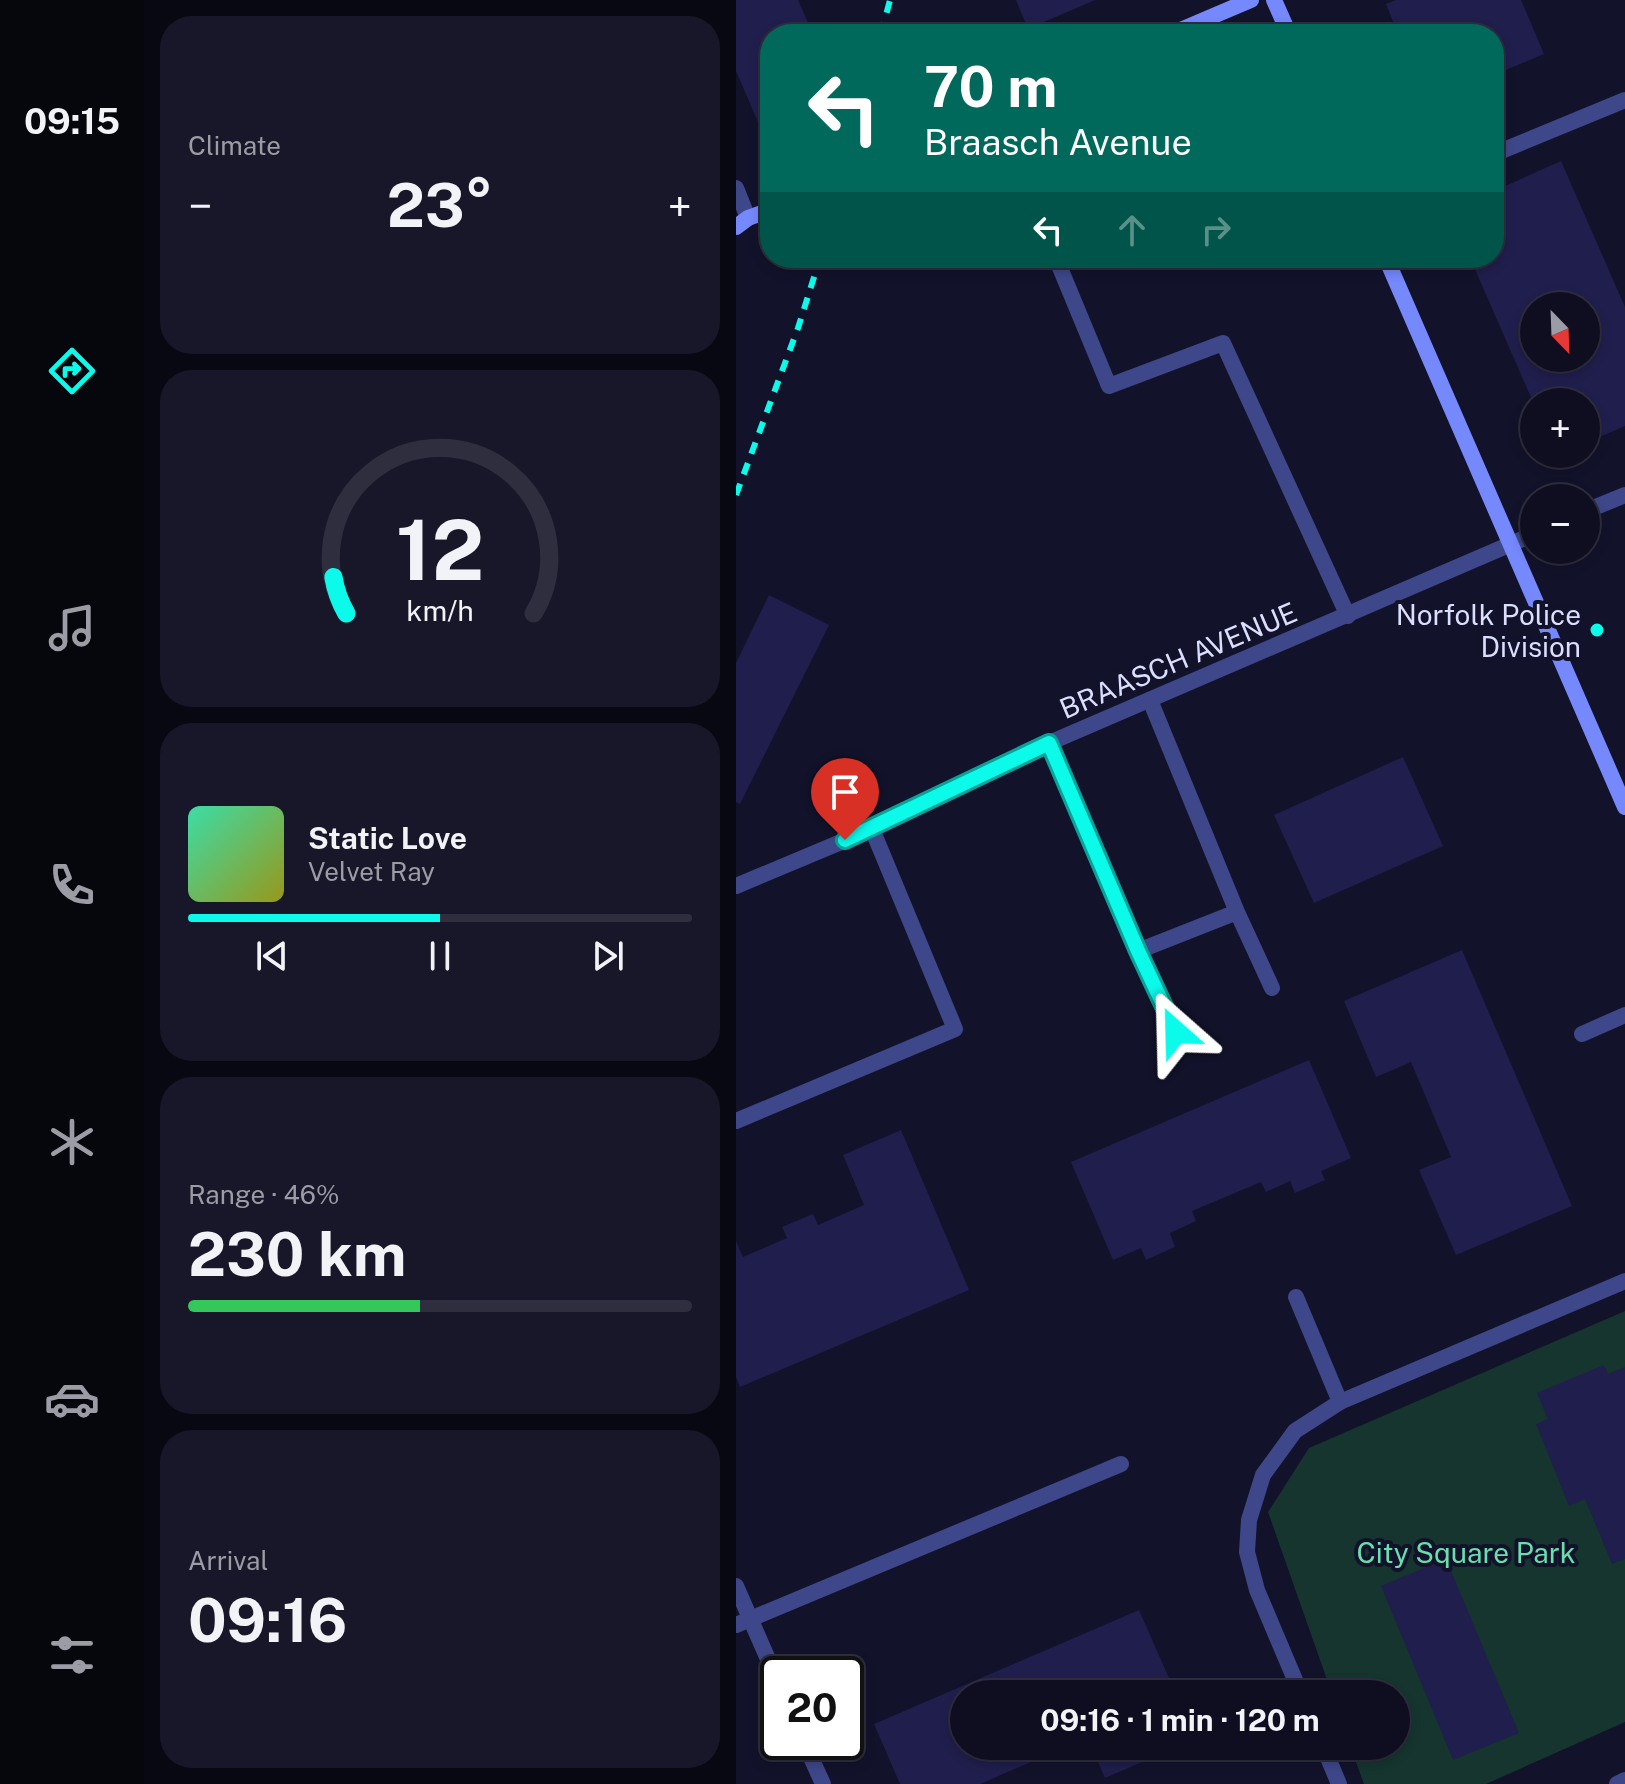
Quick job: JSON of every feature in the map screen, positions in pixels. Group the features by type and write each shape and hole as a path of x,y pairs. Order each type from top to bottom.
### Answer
{"street":[{"path":"1195,24 1251,0"},
{"path":"1274,0 1285,24"},
{"path":"1504,150 1625,100"},
{"path":"736,188 740,222 760,214"},
{"path":"1060,268 1109,386 1223,343 1348,616"},
{"path":"1390,268 1625,807"},
{"path":"1600,505 1625,495"},
{"name":"BRAASCH AVENUE","path":"736,886 872,829 1049,743 1520,540"},
{"path":"1150,700 1237,912 1272,988"},
{"path":"1049,743 1176,1032"},
{"path":"736,1121 955,1029 872,829"},
{"path":"1138,951 1237,912"},
{"path":"1582,1034 1625,1015"},
{"path":"1295,1680 1257,1590 1247,1552 1249,1520 1263,1475 1295,1431 1340,1402 1625,1281"},
{"path":"1296,1297 1340,1402"},
{"path":"743,1622 1121,1464"},
{"path":"736,1586 743,1622 763,1656"},
{"path":"812,1760 823,1784"},
{"path":"1329,1760 1339,1784"},
{"path":"1617,1784 1625,1780"}],"green space":[{"name":"City Square Park","path":"1625,1311 1625,1722 1486,1784 1364,1784 1355,1760 1410,1760 1410,1680 1327,1680 1268,1512 1309,1448"}],"building":[{"path":"736,0 798,0 809,24 760,24 760,127 736,71"},
{"path":"1016,0 1095,0 1040,24 1026,24"},
{"path":"1396,0 1521,0 1544,54 1504,71 1504,24 1394,24 1386,4"},
{"path":"1561,161 1625,307 1625,426 1600,437 1600,388 1527,388 1474,268 1504,268 1504,187"},
{"path":"769,595 829,625 740,804 736,802 736,663"},
{"path":"1403,757 1443,846 1314,903 1274,815"},
{"path":"1462,950 1572,1206 1456,1255 1419,1170 1451,1157 1411,1062 1376,1077 1344,1001"},
{"path":"1309,1060 1351,1158 1321,1171 1325,1180 1295,1193 1290,1181 1266,1192 1261,1182 1192,1211 1196,1221 1170,1233 1175,1247 1146,1260 1141,1248 1113,1260 1071,1162"},
{"path":"901,1130 969,1290 740,1387 736,1377 736,1241 743,1257 787,1238 782,1227 813,1214 818,1225 864,1205 843,1155"},
{"path":"1604,1365 1608,1374 1625,1367 1625,1559 1612,1564 1585,1499 1569,1506 1536,1424 1548,1419 1537,1393"},
{"path":"1446,1559 1519,1733 1453,1760 1381,1586"},
{"path":"1139,1610 1170,1680 976,1680"},
{"path":"950,1691 950,1760 1036,1760 980,1784 900,1784 874,1724"},
{"path":"1097,1760 1147,1760 1105,1778"}],"railway":[{"path":"884,24 890,0"},
{"path":"736,495 817,268"}],"place":[{"name":"Norfolk Police Division","path":"1597,630"}],"route":[{"path":"845,840 1049,743 1176,1032"}]}
